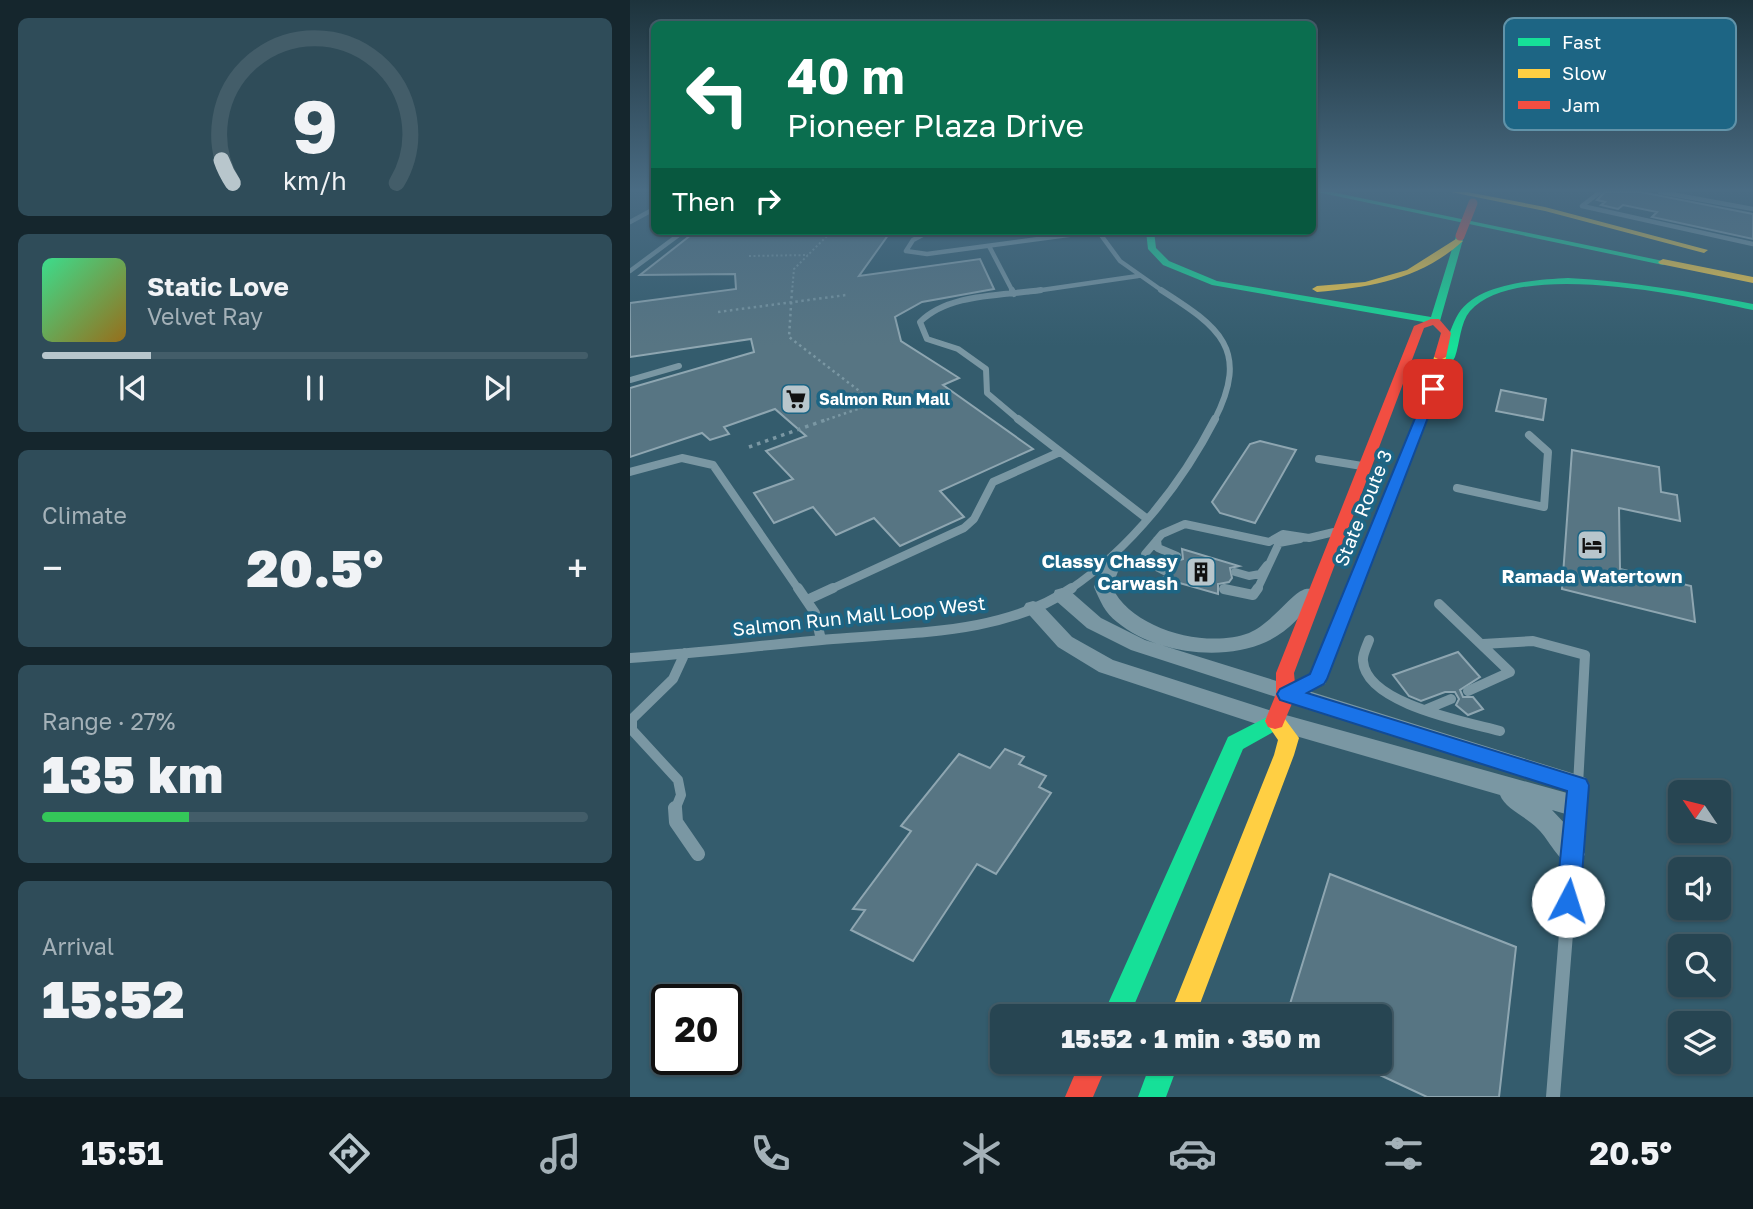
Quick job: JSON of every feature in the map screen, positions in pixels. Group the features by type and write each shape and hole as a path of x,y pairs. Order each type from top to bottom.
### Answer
{"main road":[{"path":"1149,243 1153,251 1167,264 1197,278 1236,288 1435,321"},
{"path":"1166,243 1174,255 1207,271 1275,286 1319,289 1366,285 1410,272 1453,243"},
{"name":"State Route 3","path":"1435,321 1458,243"},
{"path":"1572,243 1753,280"},
{"path":"1623,243 1753,269"},
{"path":"1679,243 1732,257"},
{"path":"1436,377 1450,356 1458,322 1469,307 1482,298 1511,288 1564,282 1618,284 1753,307"},
{"name":"State Route 3","path":"1286,694 1318,679 1436,377 1446,333 1435,321"},
{"name":"State Route 3","path":"1275,721 1286,694 1285,673 1414,335 1419,326 1435,321"},
{"path":"1121,1004 1235,743 1275,721 1289,738 1284,755 1187,1004"},
{"path":"1079,1097 1089,1074"},
{"path":"1152,1097 1161,1074"}],"street":[{"path":"1115,556 1103,587 1110,607 1119,616 1141,628 1200,644 1233,644 1262,635 1282,624 1321,579"},
{"path":"1062,595 1087,617 1116,636 1577,796"},
{"path":"1033,608 1065,642 1106,666 1275,721 1464,775 1577,796"},
{"path":"1464,775 1535,808 1560,835 1572,854"}],"lane":[{"path":"630,271 668,243"},
{"path":"911,243 906,251 927,254 1009,243"},
{"name":"Salmon Run Mall Loop West","path":"630,658 987,621 1033,608 1062,595 1115,556 1206,437 1223,406 1229,388 1230,360 1216,328 1139,276 1120,261 1107,243"},
{"path":"989,246 1014,294"},
{"path":"1139,276 945,304 925,314 920,321 928,339 958,349 986,369 986,389 993,401 1146,518"},
{"path":"630,374 679,366 630,380"},
{"path":"1457,488 1544,507 1548,452 1529,435"},
{"path":"807,600 964,528 974,519 993,482 1060,452"},
{"path":"630,472 679,458 701,459 713,465 807,600 818,621 821,640"},
{"path":"1319,459 1364,467"},
{"path":"1166,572 1145,561 1145,554 1157,540 1185,524 1269,542 1283,534 1307,538"},
{"path":"1235,572 1249,576 1260,574 1279,543 1339,531"},
{"path":"1157,540 1158,548 1177,556"},
{"path":"1224,589 1253,595 1266,579 1267,565"},
{"path":"1439,604 1510,672 1468,691"},
{"path":"1369,640 1363,651 1363,666 1398,702 1500,731"},
{"path":"1483,644 1533,641 1585,656 1577,796 1553,1097"},
{"path":"685,653 673,679 632,719 632,730 678,780 681,795 674,807 676,822 698,854"},
{"path":"1426,710 1451,699"}],"path":[{"path":"748,447 875,403 789,337 794,269 820,243"},
{"path":"748,256 808,255"},
{"path":"718,312 846,295"}],"building":[{"name":"Salmon Run Mall","path":"680,243 882,243 859,276 980,259 994,289 922,302 895,317 901,341 959,378 943,385 1033,449 940,491 964,517 900,546 874,518 836,535 813,507 774,523 754,493 793,479 766,451 806,436 775,409 724,427 729,434 710,440 702,433 630,457 630,388 754,352 751,339 630,357 630,303 736,289 735,274 640,275"},
{"path":"1501,390 1546,399 1543,420 1496,411"},
{"path":"1260,441 1296,450 1255,523 1220,513 1212,502 1250,444"},
{"name":"Ramada Watertown","path":"1572,450 1659,467 1661,492 1677,495 1680,521 1619,508 1620,569 1691,586 1695,622 1562,589"},
{"name":"Classy Chassy Carwash","path":"1182,549 1239,566 1230,568 1232,578 1229,582 1218,584 1218,594 1162,578 1171,576 1170,567 1174,562 1183,559"},
{"path":"1458,652 1480,677 1460,690 1463,697 1473,697 1483,709 1468,715 1456,705 1459,699 1455,692 1445,692 1421,701 1409,696 1393,675"},
{"path":"1005,749 1024,757 1019,764 1046,776 1039,787 1051,793 996,874 977,864 913,961 851,930 865,910 853,909 911,831 901,826 959,754 990,768"},
{"path":"1330,874 1516,947 1499,1097 1427,1097 1378,1074 1392,1074 1392,1004 1290,1004"}],"traffic: fast":[{"path":"1151,243 1152,249 1166,263 1215,283 1435,321 1458,243"},
{"path":"1571,243 1663,262"},
{"path":"1436,377 1449,357 1465,311 1497,291 1531,284 1568,281 1608,283 1753,307"},
{"path":"1121,1004 1235,743 1275,721"},
{"path":"1152,1097 1161,1074"}],"traffic: slow":[{"path":"1317,289 1366,285 1410,272 1456,243"},
{"path":"1678,243 1704,250"},
{"path":"1663,262 1753,280"},
{"path":"1286,694 1318,679 1433,389 1440,357"},
{"path":"1187,1004 1284,755 1289,738 1275,721"}],"traffic: jam":[{"path":"1275,721 1286,694 1285,673 1419,326 1435,321 1446,333 1440,357"},
{"path":"1079,1097 1089,1074"}],"place":[{"name":"Salmon Run Mall","path":"796,399"},
{"name":"Ramada Watertown","path":"1592,545"},
{"name":"Classy Chassy Carwash","path":"1201,572"}],"route":[{"path":"1433,389 1318,679 1286,694 1578,785 1568,901"}]}
